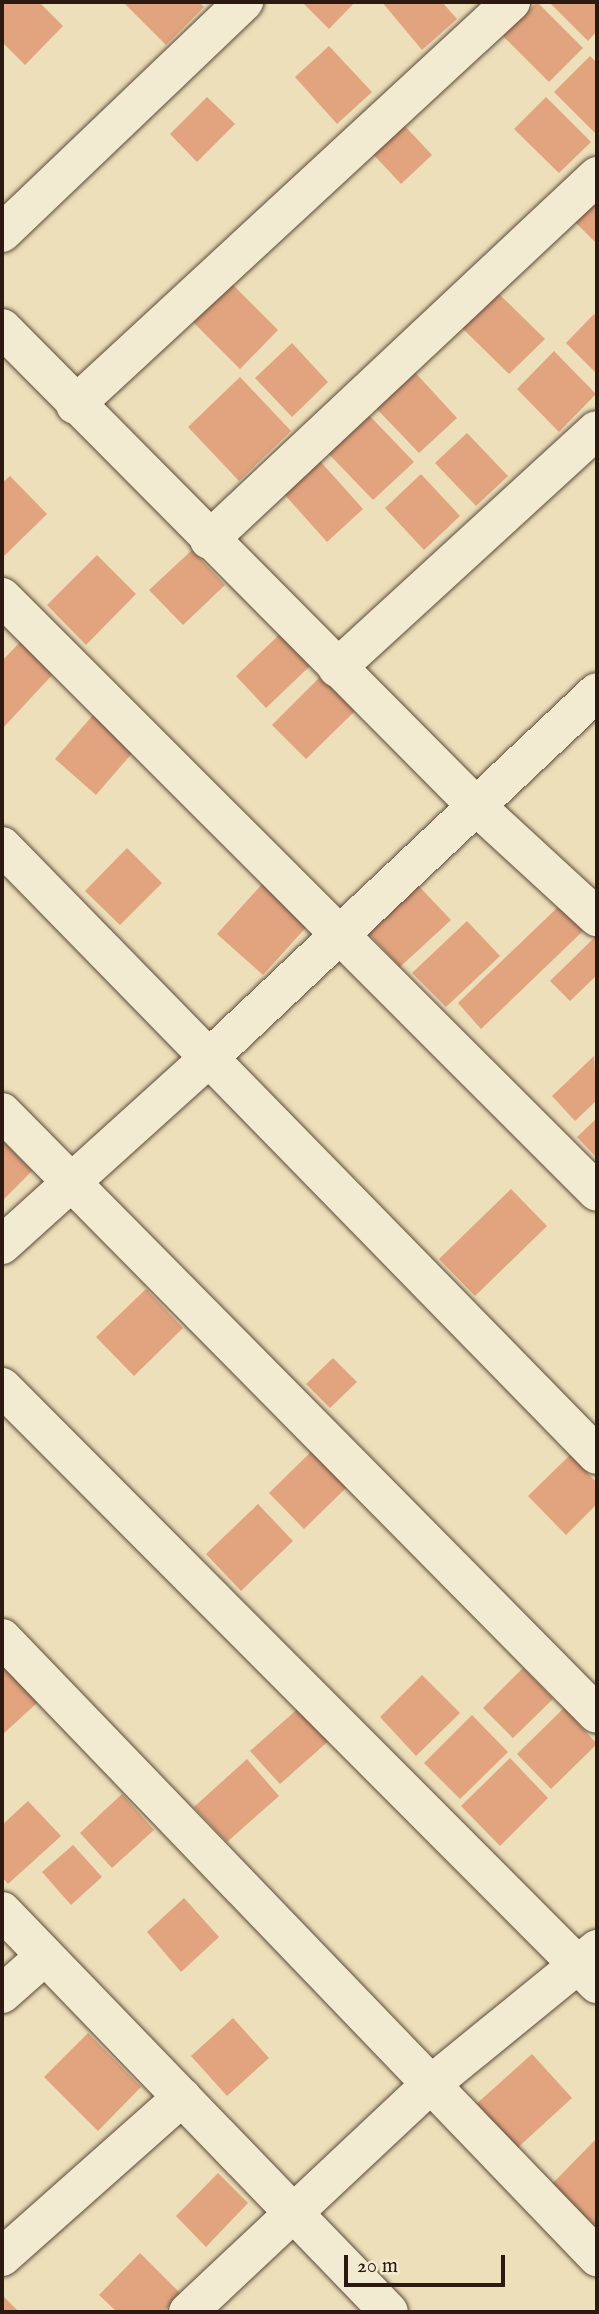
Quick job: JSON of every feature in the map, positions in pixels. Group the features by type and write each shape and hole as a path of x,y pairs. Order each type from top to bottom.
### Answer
{"street":[{"path":"2,233 244,2"},
{"path":"75,405 512,2"},
{"path":"209,540 597,176"},
{"path":"2,328 75,405 475,805 597,917"},
{"path":"337,668 597,430"},
{"path":"2,597 336,934 597,1192"},
{"path":"2,1245 209,1058 336,934 597,692"},
{"path":"2,846 597,1455"},
{"path":"2,1112 597,1714"},
{"path":"2,1387 592,1966 429,2086 188,2312"},
{"path":"2,1638 429,2086 597,2257"},
{"path":"2,1911 389,2312"},
{"path":"2,1994 45,1956"},
{"path":"2,2258 181,2097"}],"building":[{"path":"2,2 39,2 63,26 25,65 2,42"},
{"path":"123,2 199,2 204,7 166,45"},
{"path":"302,2 355,2 329,29"},
{"path":"382,2 442,2 457,19 422,50"},
{"path":"537,2 583,48 549,82 503,36"},
{"path":"549,2 597,2 597,31 588,41"},
{"path":"329,46 372,92 337,124 295,77"},
{"path":"590,56 597,63 597,135 554,92"},
{"path":"207,97 235,124 197,162 170,134"},
{"path":"546,97 591,142 559,173 514,129"},
{"path":"402,123 432,155 401,184 371,152"},
{"path":"597,188 597,244 569,216"},
{"path":"230,282 278,330 240,369 192,321"},
{"path":"495,290 545,339 509,374 460,326"},
{"path":"594,314 597,317 597,374 566,343"},
{"path":"292,343 328,382 292,417 255,378"},
{"path":"554,351 596,394 559,432 517,389"},
{"path":"412,369 457,418 419,453 374,406"},
{"path":"240,377 291,431 239,481 188,427"},
{"path":"366,412 414,462 373,500 325,450"},
{"path":"467,433 508,476 476,506 435,463"},
{"path":"320,461 363,509 327,542 284,494"},
{"path":"421,474 460,516 424,550 385,508"},
{"path":"10,476 47,514 2,558 2,483"},
{"path":"192,550 225,585 183,625 149,590"},
{"path":"97,555 136,594 86,645 47,605"},
{"path":"280,634 310,666 266,708 236,676"},
{"path":"21,641 55,672 2,729 2,661"},
{"path":"325,672 360,706 306,759 272,725"},
{"path":"93,715 134,751 96,795 55,759"},
{"path":"127,848 162,883 120,925 85,891"},
{"path":"413,880 451,920 400,967 363,927"},
{"path":"264,882 309,924 263,975 217,934"},
{"path":"559,906 583,931 481,1029 458,1003"},
{"path":"467,921 500,956 446,1007 412,973"},
{"path":"595,937 597,975 570,1001 550,981"},
{"path":"594,1056 597,1100 575,1121 552,1096"},
{"path":"597,1118 597,1158 577,1137"},
{"path":"2,1140 32,1171 2,1201"},
{"path":"511,1189 547,1226 475,1296 439,1259"},
{"path":"146,1289 183,1328 134,1376 96,1337"},
{"path":"333,1358 357,1382 330,1408 306,1384"},
{"path":"315,1448 350,1484 304,1529 269,1493"},
{"path":"570,1455 597,1483 597,1504 566,1535 528,1496"},
{"path":"258,1504 293,1541 241,1591 206,1554"},
{"path":"4,1665 38,1702 2,1735 2,1667"},
{"path":"523,1668 553,1699 513,1738 483,1708"},
{"path":"422,1675 460,1713 416,1756 380,1717"},
{"path":"302,1705 332,1738 280,1784 250,1751"},
{"path":"564,1708 597,1744 551,1789 517,1754"},
{"path":"472,1715 508,1752 460,1799 424,1763"},
{"path":"510,1758 548,1798 500,1846 461,1806"},
{"path":"247,1759 279,1796 227,1842 194,1807"},
{"path":"122,1794 154,1830 112,1868 80,1833"},
{"path":"28,1801 61,1836 8,1884 2,1877 2,1825"},
{"path":"73,1845 102,1877 71,1905 42,1872"},
{"path":"184,1898 219,1937 181,1972 147,1932"},
{"path":"233,2018 269,2058 227,2096 191,2056"},
{"path":"88,2033 141,2087 98,2131 44,2077"},
{"path":"532,2054 572,2098 514,2151 474,2106"},
{"path":"597,2138 597,2228 552,2184"},
{"path":"218,2173 248,2203 206,2247 176,2216"},
{"path":"140,2253 181,2294 163,2312 117,2312 99,2295"},
{"path":"2,2295 19,2312 2,2312"}]}
